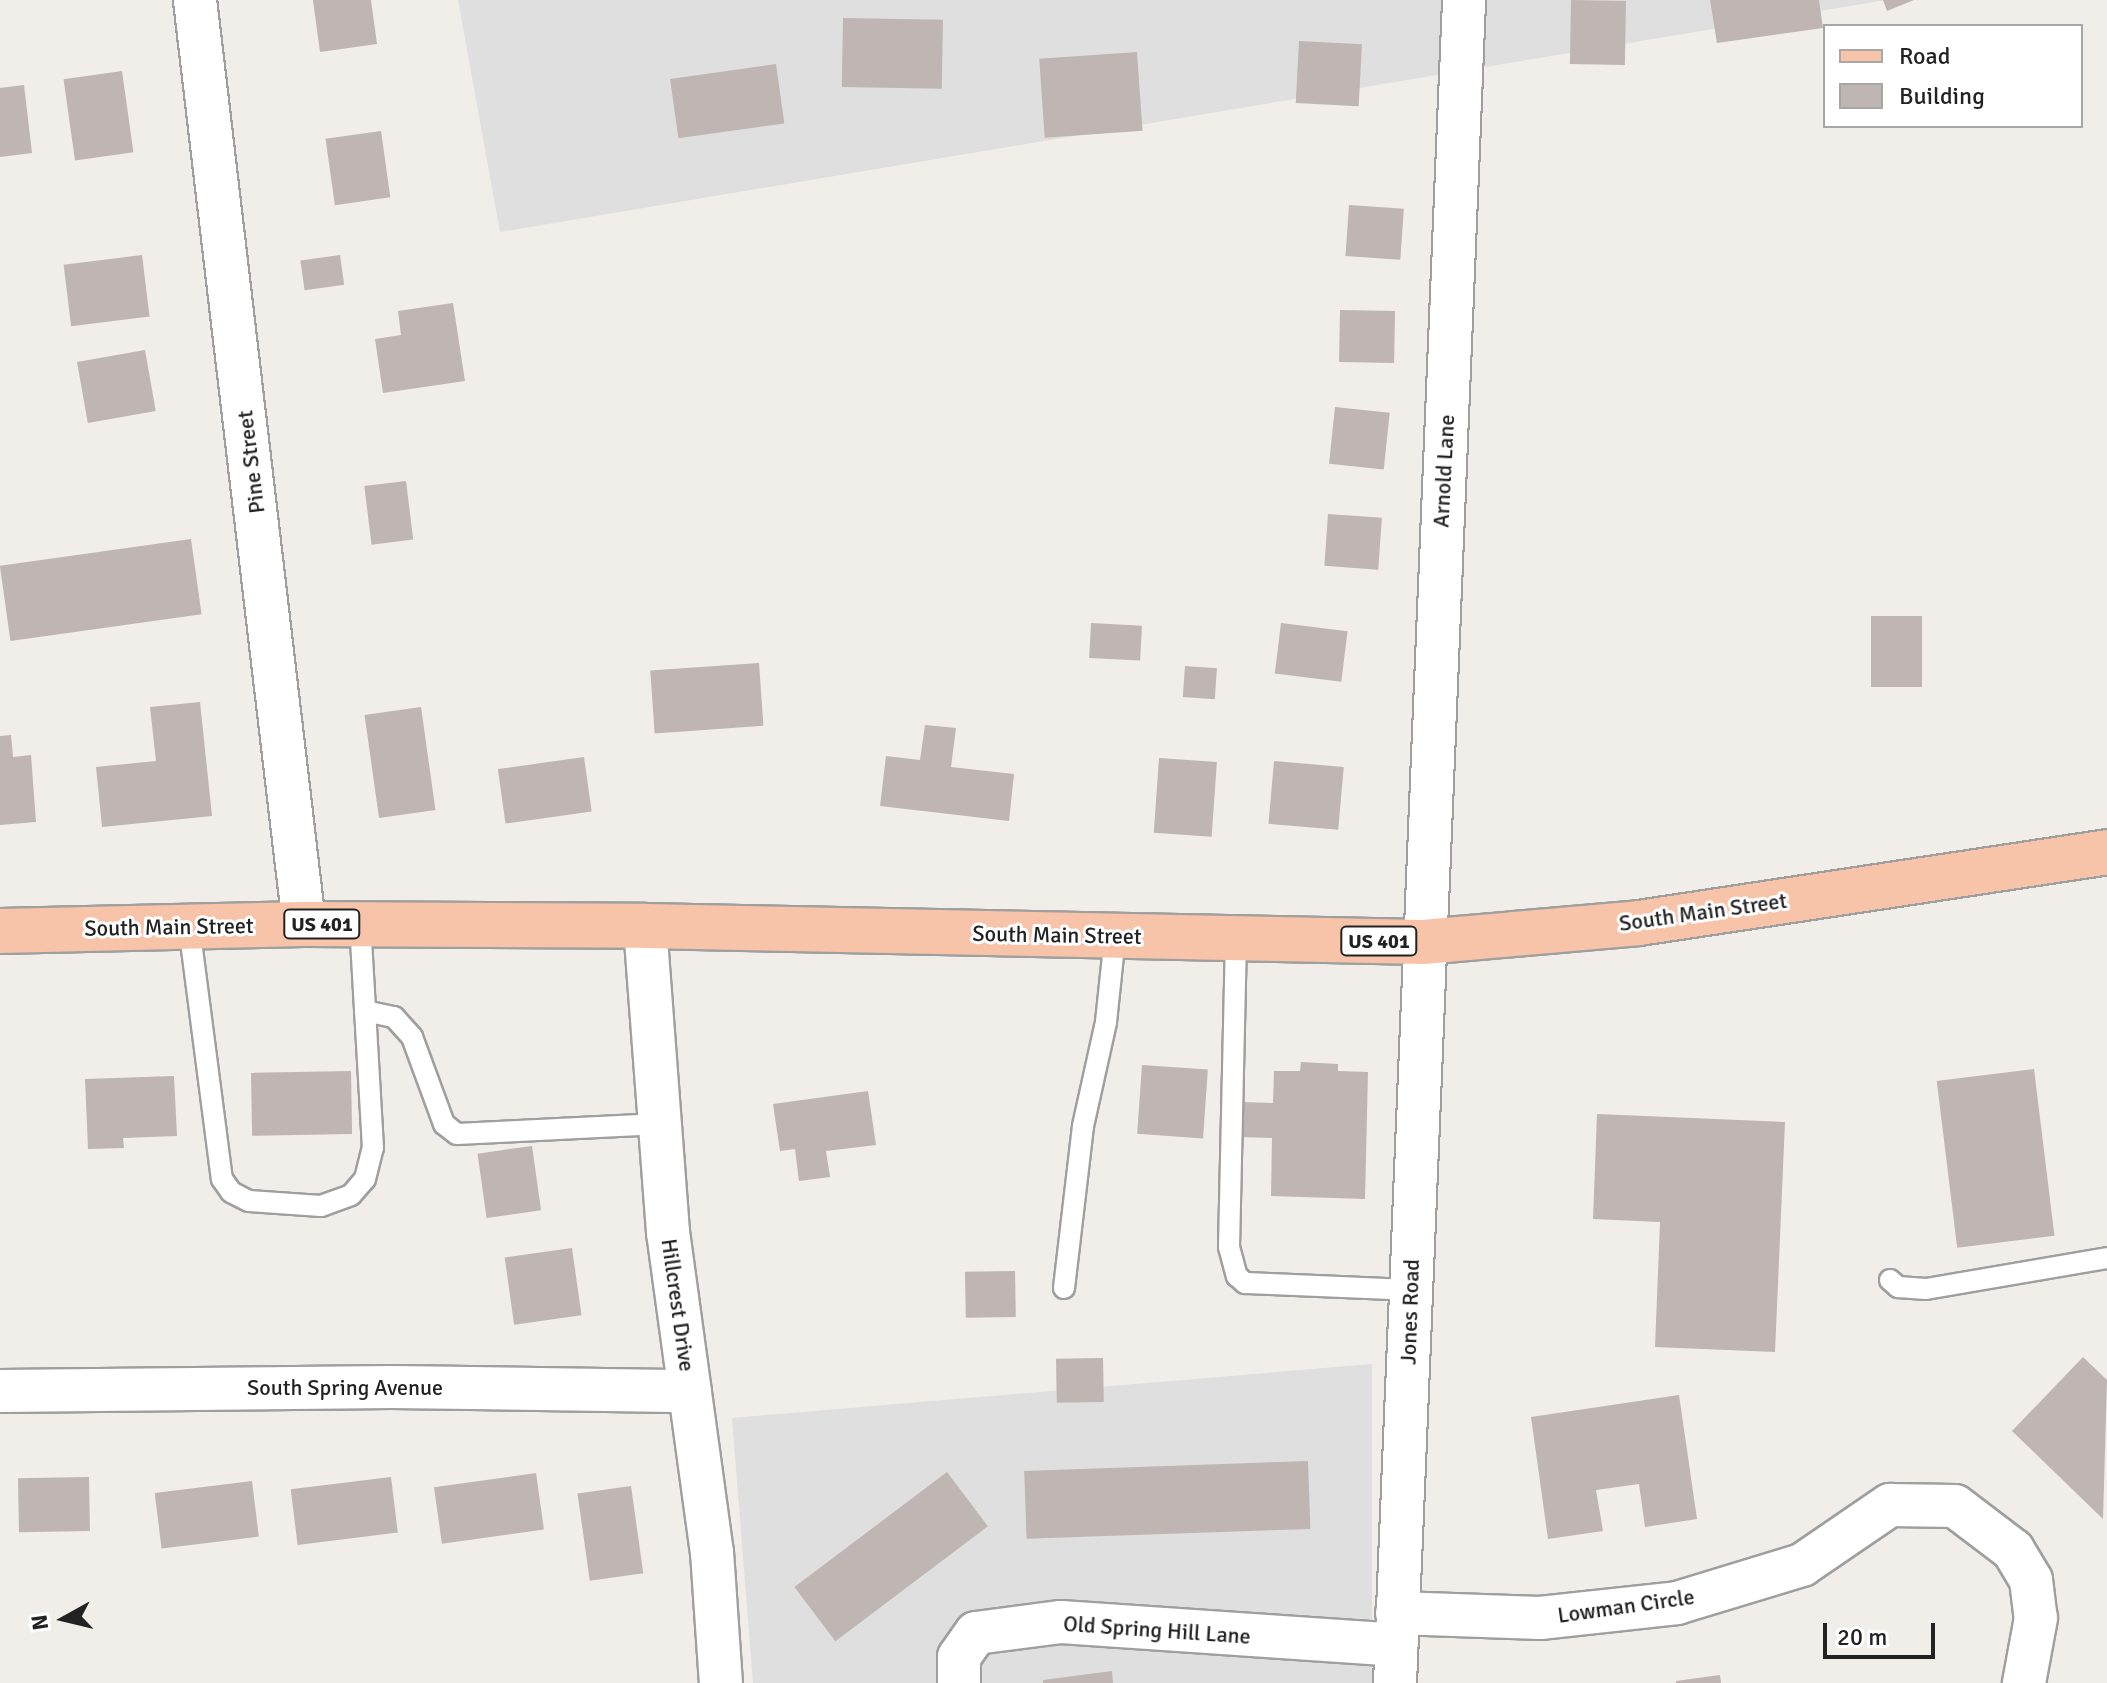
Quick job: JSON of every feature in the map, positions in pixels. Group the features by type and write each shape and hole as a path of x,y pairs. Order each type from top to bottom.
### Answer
{"main road":[{"name":"South Main Street","path":"0,931 304,924 645,926 1423,942 1639,923 2107,852"}],"street":[{"name":"Pine Street","path":"195,0 304,924"},
{"name":"Arnold Lane","path":"1423,942 1464,0"},
{"name":"Hillcrest Drive","path":"645,926 668,1232 712,1552 721,1683"},
{"name":"Jones Road","path":"1396,1647 1423,942"},
{"name":"South Spring Avenue","path":"0,1391 392,1387 690,1391"},
{"name":"Lowman Circle","path":"1396,1647 1540,1618 1677,1603 1802,1565 1890,1505 1955,1506 2013,1550 2031,1580 2036,1618 2024,1683"},
{"name":"Old Spring Hill Lane","path":"959,1683 959,1657 976,1633 1061,1622 1396,1647"}],"lane":[{"path":"189,926 215,1145 222,1179 240,1197 321,1206 351,1195 365,1179 373,1148 360,924"},
{"path":"1064,1288 1087,1101 1106,1022 1115,936"},
{"path":"1236,938 1229,1247 1237,1276 1245,1283 1411,1290"},
{"path":"365,1011 394,1017 412,1037 444,1124 457,1134 660,1124"},
{"path":"1890,1280 1898,1287 1926,1289 2107,1258"}],"shaded area":[{"path":"458,0 1886,0 500,232"},
{"path":"1372,1364 1372,1683 753,1683 732,1418"}],"building":[{"path":"313,0 371,0 377,44 320,52"},
{"path":"1571,0 1626,1 1625,65 1570,64"},
{"path":"1710,0 1819,0 1823,28 1717,43"},
{"path":"1883,0 1914,0 1887,11"},
{"path":"843,18 943,20 942,89 842,87"},
{"path":"1299,41 1362,44 1359,106 1296,103"},
{"path":"1137,52 1143,131 1045,138 1039,59"},
{"path":"776,64 784,123 678,138 670,79"},
{"path":"122,71 133,152 75,160 64,79"},
{"path":"24,85 32,153 0,157 0,88"},
{"path":"381,131 390,197 335,205 326,139"},
{"path":"1349,205 1404,209 1400,260 1345,256"},
{"path":"142,255 150,317 71,326 64,265"},
{"path":"340,255 344,285 305,290 300,261"},
{"path":"453,303 465,381 383,393 375,339 401,335 398,311"},
{"path":"1340,310 1395,311 1394,363 1339,362"},
{"path":"145,350 156,411 88,423 77,362"},
{"path":"1335,407 1390,413 1384,469 1329,464"},
{"path":"406,481 413,540 372,545 364,486"},
{"path":"1328,514 1382,518 1378,570 1324,566"},
{"path":"191,539 202,614 10,641 0,566"},
{"path":"1871,616 1922,616 1922,687 1871,687"},
{"path":"1091,623 1142,626 1140,661 1089,658"},
{"path":"1281,623 1348,631 1341,682 1275,674"},
{"path":"759,663 763,726 655,733 650,671"},
{"path":"1185,666 1217,668 1215,699 1183,697"},
{"path":"200,702 212,816 102,827 96,767 156,761 150,707"},
{"path":"421,707 435,810 379,818 365,715"},
{"path":"925,725 956,728 951,767 1014,774 1009,821 880,806 886,756 920,760"},
{"path":"11,735 13,757 31,755 36,822 0,825 0,736"},
{"path":"584,757 592,811 506,824 498,769"},
{"path":"1159,758 1217,762 1212,837 1154,833"},
{"path":"1274,761 1344,767 1338,830 1269,824"},
{"path":"1301,1062 1338,1064 1338,1071 1368,1072 1365,1199 1271,1196 1272,1138 1241,1137 1242,1102 1273,1103 1274,1071 1300,1071"},
{"path":"1142,1065 1208,1070 1203,1138 1137,1134"},
{"path":"2034,1069 2054,1236 1957,1248 1937,1081"},
{"path":"351,1071 352,1134 252,1136 251,1073"},
{"path":"174,1076 177,1136 123,1138 124,1148 88,1149 85,1079"},
{"path":"868,1091 876,1145 826,1151 830,1177 799,1181 795,1149 780,1151 773,1104"},
{"path":"1597,1114 1785,1122 1775,1352 1655,1347 1660,1222 1593,1219"},
{"path":"532,1146 541,1210 487,1218 478,1154"},
{"path":"572,1248 581,1315 514,1325 505,1257"},
{"path":"1015,1271 1016,1317 966,1318 965,1272"},
{"path":"2083,1357 2107,1380 2103,1519 2012,1431"},
{"path":"1103,1358 1104,1402 1057,1403 1056,1359"},
{"path":"1679,1395 1697,1519 1645,1527 1639,1484 1596,1490 1603,1531 1548,1539 1531,1417"},
{"path":"1308,1461 1310,1529 1027,1539 1024,1471"},
{"path":"947,1472 988,1526 835,1641 794,1587"},
{"path":"536,1473 544,1529 442,1544 434,1487"},
{"path":"89,1477 90,1531 19,1532 18,1478"},
{"path":"391,1477 398,1533 298,1545 291,1489"},
{"path":"252,1481 259,1537 162,1549 155,1493"},
{"path":"631,1486 643,1573 590,1581 578,1494"},
{"path":"1112,1671 1113,1683 1043,1683 1043,1680"},
{"path":"1720,1675 1721,1683 1676,1683 1676,1681"}]}
